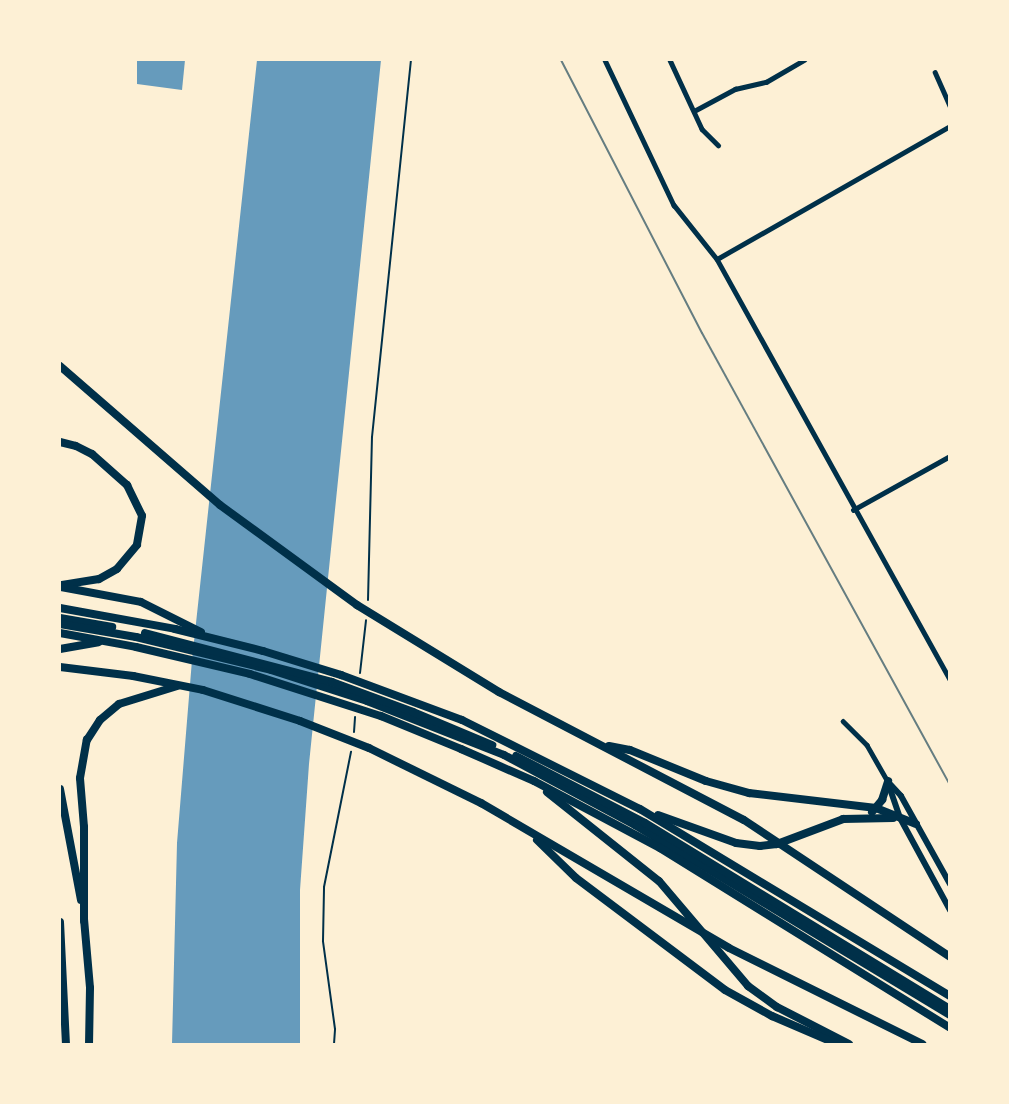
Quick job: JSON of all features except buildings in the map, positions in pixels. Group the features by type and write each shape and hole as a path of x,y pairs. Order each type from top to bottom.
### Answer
{"highway":[{"path":"60,366 220,505 291,558 433,653 744,820 950,957"},
{"path":"60,442 92,454 127,485 142,516 137,545 117,569 99,579 60,586"},
{"path":"60,586 141,601 213,638"},
{"path":"60,608 213,638 341,675 414,707 585,789 950,1009"},
{"path":"60,618 269,664 414,707 501,738 640,809 950,996"},
{"path":"60,624 137,634 271,670 419,720 504,755 635,825 950,1016"},
{"path":"60,634 136,647 299,688 417,730 534,781 660,848 950,1028"},
{"path":"61,650 104,641"},
{"path":"62,668 133,676 179,685 300,720 418,771 756,961 922,1045"},
{"path":"89,1045 90,988 80,764 87,740 100,720 130,698 179,685"},
{"path":"599,744 630,750 706,781 749,793 876,808 916,824"},
{"path":"534,781 659,881 748,986 777,1007 849,1045"},
{"path":"868,816 876,808 888,781"},
{"path":"60,789 85,921"},
{"path":"640,809 736,843 760,846 777,844 843,819 868,816 900,818"},
{"path":"527,830 576,878 725,990 772,1016 837,1045"},
{"path":"60,922 66,1045"}],"main road":[{"path":"888,781 900,818 950,910"},
{"path":"888,781 950,884"}],"street":[{"path":"606,60 674,205 716,259 853,510 950,680"},
{"path":"670,60 702,129 718,145"},
{"path":"694,111 735,89 766,82 804,60"},
{"path":"935,72 950,106"},
{"path":"716,259 950,126"},
{"path":"853,510 950,456"},
{"path":"843,721 867,745 888,781"}],"path":[{"path":"367,609 372,437 411,60"},
{"path":"359,684 366,619"},
{"path":"353,734 356,708"},
{"path":"334,1045 335,1029 323,941 324,887 352,744"}],"water":[{"path":"137,60 185,60 182,90 137,84"},
{"path":"257,60 381,60 309,764 300,890 300,1044 172,1044 177,843 192,660"}],"tram line":[{"path":"561,60 702,333 950,785"}]}
